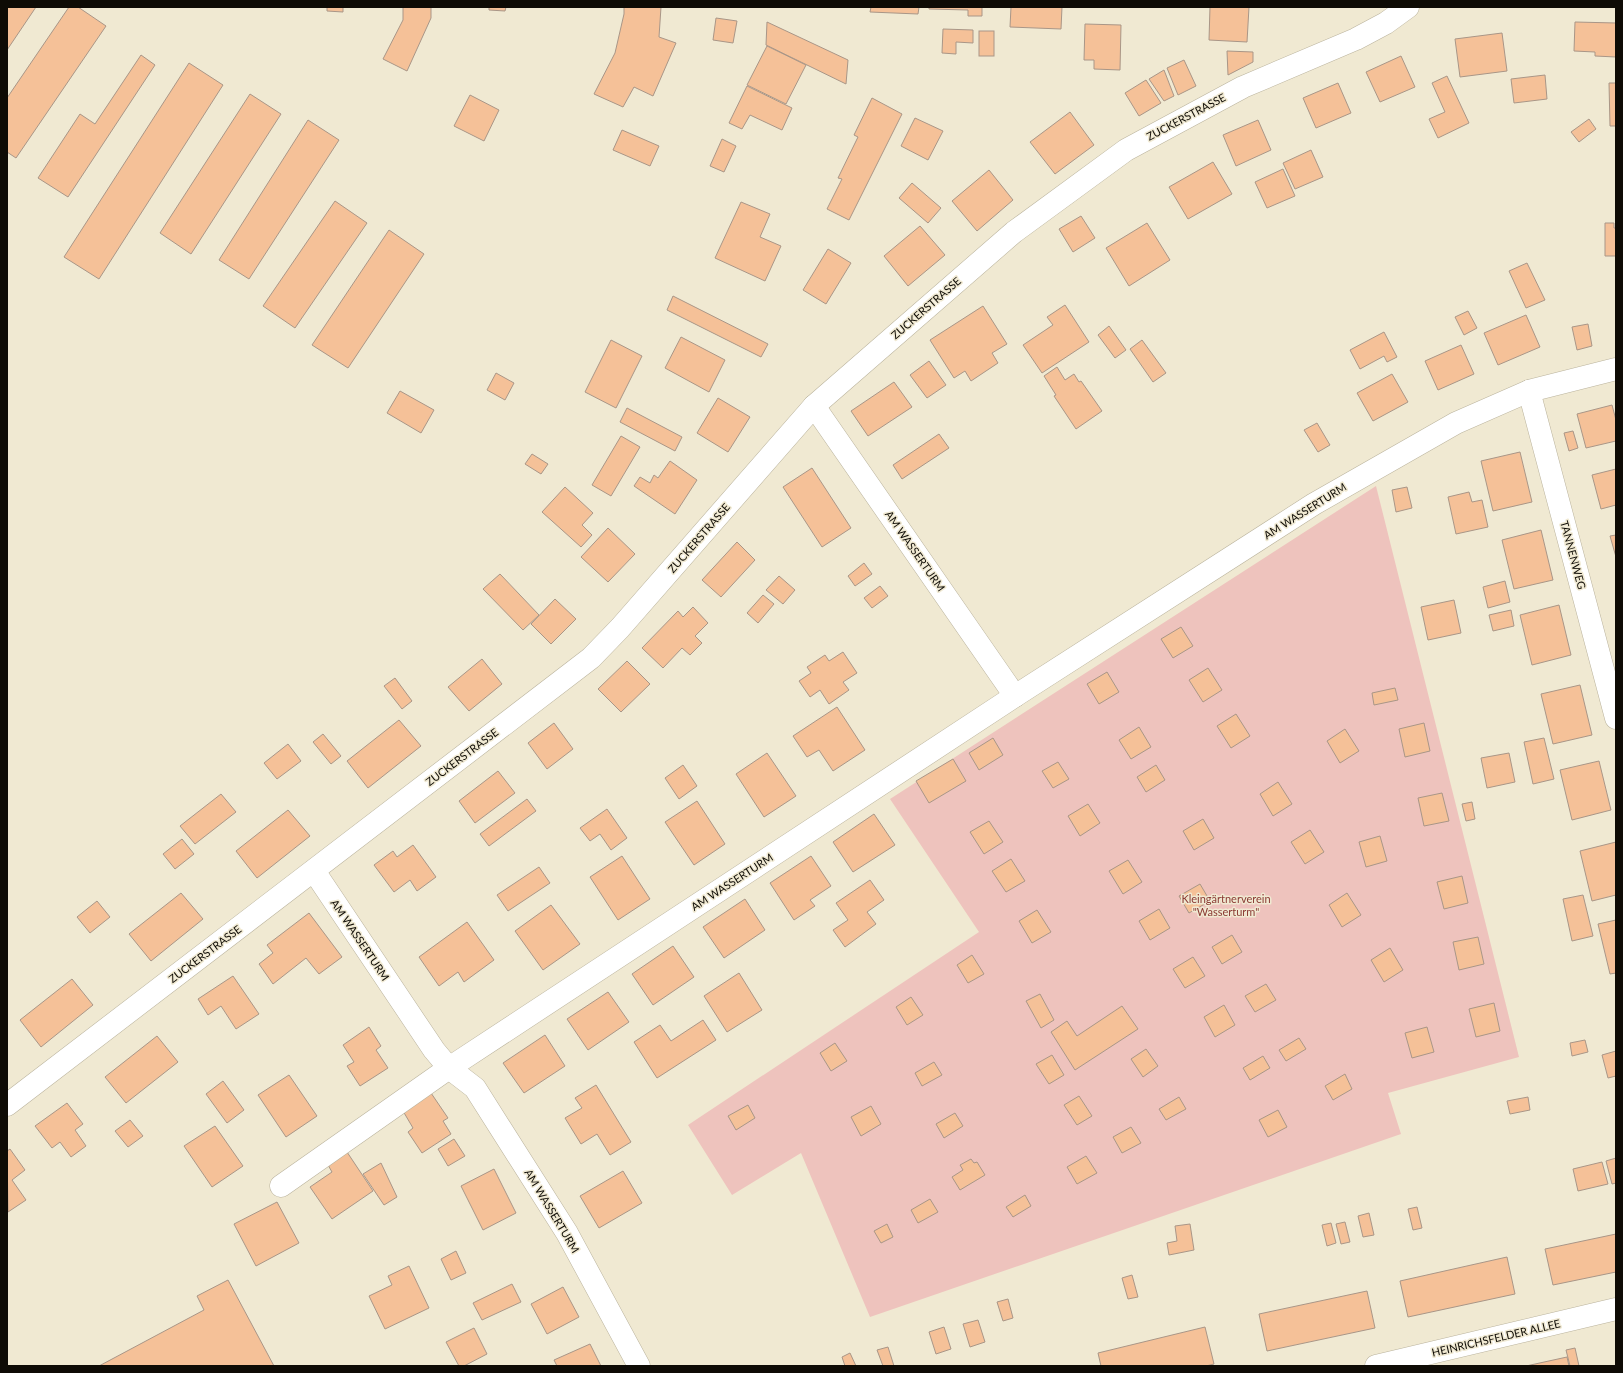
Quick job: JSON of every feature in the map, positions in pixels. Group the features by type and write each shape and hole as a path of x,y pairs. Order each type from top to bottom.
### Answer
{"street":[{"name":"ZUCKERSTRASSE","path":"7,1105 591,658 620,628 814,406 1014,232 1126,150 1243,87 1356,39 1386,24 1408,7"},
{"name":"AM WASSERTURM","path":"281,1186 449,1068 1015,696 1314,504 1456,423 1529,391 1616,369"},
{"name":"TANNENWEG","path":"1529,391 1616,718"},
{"name":"AM WASSERTURM","path":"814,406 1015,696"},
{"name":"AM WASSERTURM","path":"314,870 434,1050 449,1068 475,1088 567,1233 639,1366"},
{"name":"HEINRICHSFELDER ALLEE","path":"1376,1366 1616,1309"}],"green space":[{"name":"Kleingärtnerverein \"Wasserturm\"","path":"1376,486 1519,1057 1388,1093 1401,1134 870,1317 801,1153 732,1195 688,1125 979,932 890,799"}],"building":[{"path":"7,7 36,7 7,50"},
{"path":"69,7 78,7 106,26 16,158 7,152 7,98"},
{"path":"327,7 343,7 343,12 327,11"},
{"path":"403,7 431,7 431,18 407,71 383,59 403,20"},
{"path":"489,7 506,7 505,11 489,10"},
{"path":"624,7 661,7 659,37 676,43 653,96 634,87 623,107 594,94 615,53 624,14"},
{"path":"871,7 919,7 918,14 870,12"},
{"path":"929,7 982,7 982,16 968,16 968,10 929,9"},
{"path":"1011,7 1062,7 1061,29 1010,27"},
{"path":"1210,7 1249,7 1247,42 1209,40"},
{"path":"716,18 737,21 733,43 713,40"},
{"path":"767,22 848,60 846,84 766,45"},
{"path":"1575,22 1616,23 1616,57 1595,56 1595,52 1574,51"},
{"path":"1085,24 1121,25 1120,70 1094,69 1094,60 1084,60"},
{"path":"943,29 973,30 973,43 956,42 956,54 942,53"},
{"path":"979,31 994,31 994,56 979,56"},
{"path":"1502,33 1507,71 1460,77 1455,39"},
{"path":"767,46 806,65 786,104 747,85"},
{"path":"1227,51 1253,52 1253,62 1228,75"},
{"path":"141,55 155,65 68,197 38,178 80,114 95,124"},
{"path":"1401,56 1415,87 1380,102 1366,72"},
{"path":"1184,60 1196,86 1178,95 1167,68"},
{"path":"189,63 223,85 99,279 64,257"},
{"path":"1164,70 1174,96 1164,101 1149,79"},
{"path":"1545,75 1547,99 1514,103 1511,79"},
{"path":"1447,76 1469,123 1438,138 1429,119 1445,112 1432,83"},
{"path":"1146,80 1161,103 1139,116 1125,93"},
{"path":"1338,83 1351,113 1316,128 1303,98"},
{"path":"1609,83 1616,83 1616,126 1610,126"},
{"path":"747,86 792,108 782,130 750,115 742,129 729,123"},
{"path":"250,94 281,114 191,254 160,233"},
{"path":"470,95 499,110 484,141 454,126"},
{"path":"872,98 902,114 849,220 827,209 842,179 838,178 858,137 854,135"},
{"path":"1070,112 1094,145 1055,174 1030,142"},
{"path":"915,118 943,131 928,160 901,146"},
{"path":"1589,119 1596,129 1579,142 1571,132"},
{"path":"308,120 339,140 249,279 219,260"},
{"path":"1258,120 1271,150 1236,166 1223,135"},
{"path":"622,130 659,146 650,166 613,150"},
{"path":"722,139 736,146 724,172 710,166"},
{"path":"1311,150 1323,177 1295,189 1283,163"},
{"path":"1213,162 1232,194 1188,219 1169,187"},
{"path":"1283,169 1295,196 1267,208 1255,182"},
{"path":"989,170 1013,200 977,231 952,201"},
{"path":"912,183 941,208 928,223 899,198"},
{"path":"335,201 367,223 295,328 263,306"},
{"path":"741,202 770,214 760,237 781,246 765,281 715,258"},
{"path":"1081,216 1095,238 1073,252 1059,229"},
{"path":"1147,223 1170,260 1129,286 1106,248"},
{"path":"1605,223 1614,223 1614,228 1616,228 1616,256 1605,256"},
{"path":"920,226 945,255 908,286 884,256"},
{"path":"389,230 424,254 348,368 312,345"},
{"path":"828,249 851,263 826,304 803,290"},
{"path":"1527,263 1545,300 1526,308 1509,271"},
{"path":"673,296 768,344 761,357 667,310"},
{"path":"1065,305 1089,342 1042,373 1023,345 1053,325 1047,317"},
{"path":"983,306 1007,344 992,353 998,363 971,381 965,371 954,378 930,340"},
{"path":"1468,311 1477,328 1464,335 1455,317"},
{"path":"1526,315 1540,347 1498,365 1484,333"},
{"path":"1588,324 1592,346 1577,350 1572,327"},
{"path":"1109,326 1126,350 1115,358 1098,335"},
{"path":"1384,332 1397,357 1387,362 1384,356 1360,369 1350,350"},
{"path":"681,337 725,360 709,392 665,368"},
{"path":"611,340 642,356 616,408 585,392"},
{"path":"1142,340 1166,373 1153,382 1130,349"},
{"path":"1461,345 1474,374 1438,390 1425,361"},
{"path":"929,361 946,385 927,398 910,375"},
{"path":"1057,367 1065,380 1074,374 1079,382 1081,381 1102,411 1076,429 1054,396 1056,395 1044,376"},
{"path":"496,373 514,383 505,400 487,390"},
{"path":"1392,374 1408,402 1373,421 1357,393"},
{"path":"894,382 912,407 868,436 851,411"},
{"path":"400,391 434,410 421,433 387,413"},
{"path":"718,398 750,417 728,452 697,433"},
{"path":"1612,405 1616,420 1616,441 1586,448 1577,414"},
{"path":"627,408 682,437 675,451 620,422"},
{"path":"1317,423 1330,445 1318,452 1304,430"},
{"path":"1573,431 1578,448 1569,451 1564,433"},
{"path":"939,434 949,448 902,479 893,465"},
{"path":"621,436 640,447 611,496 592,485"},
{"path":"1520,452 1532,502 1493,511 1481,461"},
{"path":"532,454 548,464 541,474 525,464"},
{"path":"670,461 697,480 675,514 634,486 640,477 650,483 654,475 658,478"},
{"path":"812,468 851,528 822,547 783,487"},
{"path":"1616,469 1616,505 1601,509 1592,475"},
{"path":"565,487 593,513 582,525 592,535 581,547 542,512"},
{"path":"1407,487 1412,508 1396,512 1392,490"},
{"path":"1469,492 1472,502 1482,500 1488,527 1456,534 1448,497"},
{"path":"608,528 635,554 608,582 581,557"},
{"path":"1541,530 1553,580 1514,589 1502,540"},
{"path":"1616,535 1616,557 1610,536"},
{"path":"737,542 755,560 721,597 702,580"},
{"path":"864,563 872,574 855,586 848,576"},
{"path":"500,574 539,615 523,630 483,589"},
{"path":"779,576 795,590 783,604 766,590"},
{"path":"1505,581 1510,602 1488,608 1483,587"},
{"path":"880,586 888,596 872,608 864,598"},
{"path":"763,595 774,604 758,623 747,613"},
{"path":"555,599 576,619 551,644 531,624"},
{"path":"1454,600 1461,633 1428,640 1421,607"},
{"path":"1559,605 1571,655 1532,665 1520,615"},
{"path":"693,607 708,623 695,636 702,643 690,655 682,648 663,668 642,648 678,611 683,617"},
{"path":"1511,610 1514,626 1493,631 1489,615"},
{"path":"1181,627 1193,646 1173,658 1161,639"},
{"path":"843,652 857,673 843,682 849,690 829,704 820,690 810,697 799,681 811,673 807,667 825,655 829,661"},
{"path":"482,659 502,684 469,711 448,687"},
{"path":"627,661 650,684 621,712 598,689"},
{"path":"1208,668 1222,690 1203,702 1189,680"},
{"path":"1107,672 1119,692 1099,704 1087,684"},
{"path":"395,678 412,701 402,709 384,686"},
{"path":"1580,685 1592,735 1553,744 1541,694"},
{"path":"1395,688 1398,700 1374,705 1372,693"},
{"path":"837,707 865,750 833,771 819,750 807,757 793,736"},
{"path":"1236,714 1250,736 1231,748 1217,726"},
{"path":"399,720 421,746 368,788 347,761"},
{"path":"554,723 573,749 547,769 528,743"},
{"path":"1424,723 1430,751 1405,757 1399,729"},
{"path":"1139,727 1151,747 1131,759 1119,740"},
{"path":"1345,729 1359,751 1340,763 1327,741"},
{"path":"323,734 341,756 331,764 313,742"},
{"path":"993,738 1003,755 979,770 969,753"},
{"path":"1544,738 1554,779 1533,784 1524,742"},
{"path":"288,744 301,761 277,779 264,763"},
{"path":"767,753 796,796 764,817 736,774"},
{"path":"1509,753 1515,782 1487,788 1481,758"},
{"path":"953,759 966,781 929,803 916,781"},
{"path":"1599,761 1611,810 1572,820 1560,770"},
{"path":"1058,762 1069,779 1053,788 1042,771"},
{"path":"683,765 697,786 679,799 665,778"},
{"path":"1156,765 1165,780 1146,792 1137,777"},
{"path":"498,771 515,793 475,823 459,801"},
{"path":"1278,782 1292,804 1273,816 1260,794"},
{"path":"1442,793 1449,821 1424,826 1418,798"},
{"path":"221,794 236,812 195,844 180,826"},
{"path":"527,799 536,811 489,846 480,834"},
{"path":"697,801 725,844 694,865 665,822"},
{"path":"1472,802 1475,819 1466,821 1462,804"},
{"path":"1088,804 1100,823 1080,836 1068,816"},
{"path":"607,809 627,838 611,850 600,834 590,841 580,828"},
{"path":"288,810 310,836 257,878 236,851"},
{"path":"874,814 895,845 853,872 833,842"},
{"path":"1203,819 1214,838 1194,850 1183,831"},
{"path":"989,821 1003,842 984,854 970,832"},
{"path":"1310,830 1324,852 1305,864 1291,842"},
{"path":"1380,836 1387,861 1366,867 1359,842"},
{"path":"182,839 194,854 175,869 163,854"},
{"path":"1616,842 1616,895 1592,901 1580,851"},
{"path":"413,845 436,877 417,891 410,880 394,892 374,865 393,851 397,857"},
{"path":"622,856 650,899 618,920 590,877"},
{"path":"811,856 831,886 810,900 815,906 794,920 770,883"},
{"path":"1011,859 1025,881 1006,892 992,871"},
{"path":"1128,860 1142,882 1123,894 1109,871"},
{"path":"539,867 550,883 508,911 497,895"},
{"path":"1462,876 1468,903 1444,909 1437,882"},
{"path":"870,880 884,900 867,912 876,924 845,947 833,930 848,920 836,903"},
{"path":"1200,884 1210,901 1189,913 1179,896"},
{"path":"181,893 203,919 151,961 129,934"},
{"path":"1347,893 1361,915 1342,927 1329,905"},
{"path":"1583,895 1593,936 1572,941 1563,899"},
{"path":"745,899 765,930 724,958 703,927"},
{"path":"97,901 110,917 90,933 77,917"},
{"path":"551,905 580,944 543,970 515,931"},
{"path":"1159,909 1170,928 1150,940 1139,921"},
{"path":"1037,910 1051,932 1032,943 1019,921"},
{"path":"309,913 342,957 319,974 306,958 273,984 259,964 273,953 267,945"},
{"path":"1616,920 1616,973 1610,974 1598,924"},
{"path":"467,922 494,960 464,982 458,972 439,986 419,957"},
{"path":"1232,935 1242,952 1222,964 1212,947"},
{"path":"1478,937 1484,964 1459,970 1453,942"},
{"path":"673,946 694,977 653,1005 632,974"},
{"path":"1390,948 1403,970 1384,982 1371,960"},
{"path":"972,955 984,974 968,983 957,965"},
{"path":"1193,957 1205,976 1185,988 1173,969"},
{"path":"739,973 762,1010 727,1032 704,996"},
{"path":"233,976 259,1014 236,1029 221,1006 208,1015 198,999"},
{"path":"72,979 93,1005 41,1047 20,1020"},
{"path":"1266,984 1276,1000 1255,1012 1245,996"},
{"path":"608,992 629,1022 588,1050 567,1019"},
{"path":"1040,994 1054,1020 1041,1028 1026,1001"},
{"path":"911,997 923,1015 907,1025 896,1007"},
{"path":"1494,1003 1500,1031 1476,1037 1469,1009"},
{"path":"1224,1005 1235,1025 1215,1037 1204,1017"},
{"path":"1122,1006 1138,1029 1075,1070 1051,1032 1067,1021 1077,1036"},
{"path":"703,1020 716,1040 657,1078 634,1042 660,1025 671,1041"},
{"path":"369,1027 381,1046 376,1050 388,1068 360,1086 347,1066 354,1062 343,1045"},
{"path":"1427,1027 1434,1052 1412,1058 1405,1033"},
{"path":"545,1035 565,1066 524,1093 503,1063"},
{"path":"157,1036 178,1062 126,1103 105,1077"},
{"path":"1299,1038 1306,1049 1286,1061 1279,1050"},
{"path":"1585,1040 1588,1052 1572,1056 1570,1043"},
{"path":"835,1043 847,1061 831,1071 820,1053"},
{"path":"1146,1049 1158,1066 1143,1077 1131,1059"},
{"path":"1616,1051 1616,1076 1608,1078 1602,1055"},
{"path":"1052,1055 1064,1075 1049,1084 1036,1064"},
{"path":"1263,1056 1270,1068 1250,1080 1243,1068"},
{"path":"934,1062 942,1075 922,1086 915,1073"},
{"path":"1345,1074 1352,1089 1333,1100 1325,1086"},
{"path":"289,1075 317,1116 286,1137 258,1095"},
{"path":"223,1081 244,1110 227,1123 206,1094"},
{"path":"596,1085 631,1142 610,1155 597,1134 581,1144 565,1118 582,1108 575,1098"},
{"path":"431,1093 448,1118 443,1121 451,1134 422,1153 408,1132 413,1128 403,1111"},
{"path":"1079,1096 1092,1116 1077,1125 1064,1105"},
{"path":"1179,1097 1186,1109 1166,1120 1159,1109"},
{"path":"1528,1097 1530,1110 1510,1114 1507,1101"},
{"path":"67,1103 83,1124 75,1130 86,1146 71,1157 60,1142 52,1148 35,1126"},
{"path":"748,1105 755,1118 736,1130 728,1116"},
{"path":"871,1106 881,1124 861,1136 851,1117"},
{"path":"1278,1110 1287,1127 1268,1137 1259,1120"},
{"path":"955,1113 963,1126 944,1138 936,1124"},
{"path":"130,1120 143,1136 128,1147 115,1131"},
{"path":"215,1126 243,1166 212,1187 184,1146"},
{"path":"1131,1127 1141,1143 1122,1153 1113,1137"},
{"path":"454,1139 465,1156 448,1166 438,1149"},
{"path":"10,1149 25,1170 12,1180 26,1200 8,1212 7,1151"},
{"path":"347,1152 373,1191 332,1219 310,1187 332,1172 328,1165"},
{"path":"1086,1156 1097,1173 1077,1184 1067,1167"},
{"path":"1616,1158 1616,1183 1612,1184 1606,1161"},
{"path":"971,1159 974,1163 977,1162 985,1175 960,1190 952,1177 963,1170 960,1165"},
{"path":"1602,1162 1608,1184 1578,1191 1573,1169"},
{"path":"381,1163 397,1197 384,1205 363,1174"},
{"path":"494,1169 516,1213 483,1230 461,1186"},
{"path":"623,1171 642,1203 599,1228 580,1196"},
{"path":"1025,1195 1031,1206 1013,1217 1006,1207"},
{"path":"930,1199 938,1212 918,1223 911,1210"},
{"path":"277,1202 299,1243 256,1266 234,1224"},
{"path":"1417,1207 1422,1228 1413,1230 1408,1209"},
{"path":"1369,1213 1374,1235 1363,1237 1358,1216"},
{"path":"1345,1222 1350,1242 1341,1244 1336,1224"},
{"path":"1331,1223 1336,1243 1327,1246 1322,1225"},
{"path":"887,1224 893,1237 881,1243 874,1231"},
{"path":"1190,1224 1194,1250 1169,1255 1167,1243 1177,1241 1175,1226"},
{"path":"1616,1234 1616,1272 1553,1285 1545,1249"},
{"path":"456,1251 466,1273 451,1280 441,1259"},
{"path":"1507,1257 1515,1294 1408,1317 1400,1281"},
{"path":"409,1266 429,1308 385,1329 369,1296 392,1285 388,1276"},
{"path":"1132,1275 1138,1297 1128,1299 1122,1278"},
{"path":"228,1280 274,1366 99,1366 204,1310 197,1296"},
{"path":"512,1284 521,1302 482,1320 473,1303"},
{"path":"563,1287 579,1317 547,1334 531,1304"},
{"path":"1367,1291 1375,1328 1267,1351 1259,1314"},
{"path":"1008,1299 1013,1318 1003,1321 997,1302"},
{"path":"978,1320 985,1342 970,1347 963,1324"},
{"path":"944,1327 951,1349 936,1354 929,1332"},
{"path":"1205,1327 1214,1364 1206,1366 1101,1366 1098,1353"},
{"path":"474,1328 487,1354 464,1366 459,1366 446,1342"},
{"path":"590,1344 601,1366 557,1366 554,1360"},
{"path":"888,1347 894,1366 883,1366 877,1350"},
{"path":"1575,1348 1579,1366 1570,1366 1566,1350"},
{"path":"850,1353 856,1366 845,1366 842,1357"},
{"path":"1567,1357 1569,1366 1526,1366"}]}
